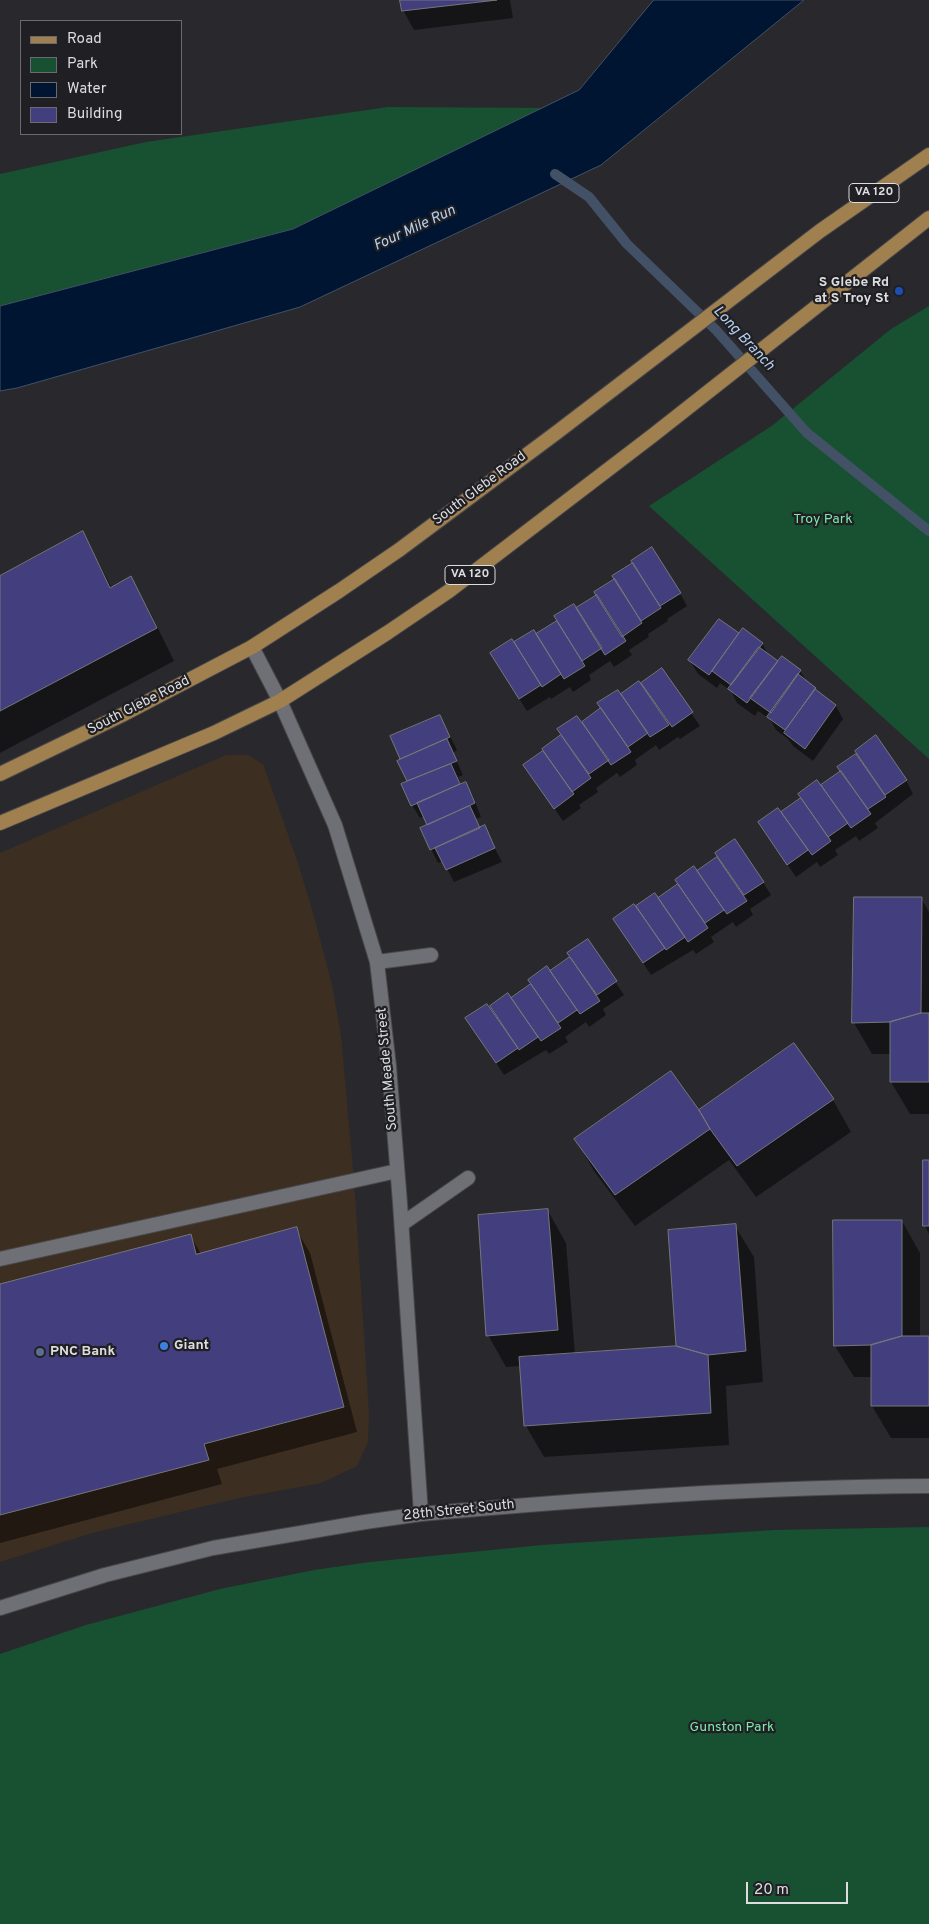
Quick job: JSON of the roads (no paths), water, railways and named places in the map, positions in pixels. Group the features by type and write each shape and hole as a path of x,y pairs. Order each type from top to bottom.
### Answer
{"main road":[{"name":"South Glebe Road","path":"0,774 122,716 252,647 339,591 399,550 614,389 820,231 929,155"},
{"name":"VA 120","path":"0,823 214,733 280,701 387,633 449,591 652,436 929,218"}],"street":[{"name":"South Meade Street","path":"252,647 280,701 335,825 378,962 402,1224 421,1514"},
{"path":"378,962 431,955"},
{"path":"0,1259 396,1171"},
{"path":"402,1224 468,1178"},
{"name":"28th Street South","path":"0,1608 105,1575 213,1548 421,1514 588,1500 852,1486 929,1486"}],"water":[{"name":"Four Mile Run","path":"654,0 804,0 601,165 300,307 17,388 0,391 0,306 293,229 579,90"}],"waterway":[{"name":"Long Branch","path":"555,174 589,197 627,244 716,330 807,433 929,531"}],"place":[{"name":"S Glebe Rd at S Troy St","path":"899,291"},
{"name":"Giant","path":"164,1346"},
{"name":"PNC Bank","path":"40,1352"}],"park label":[{"name":"Troy Park","path":"823,520"},
{"name":"Gunston Park","path":"732,1728"}]}
